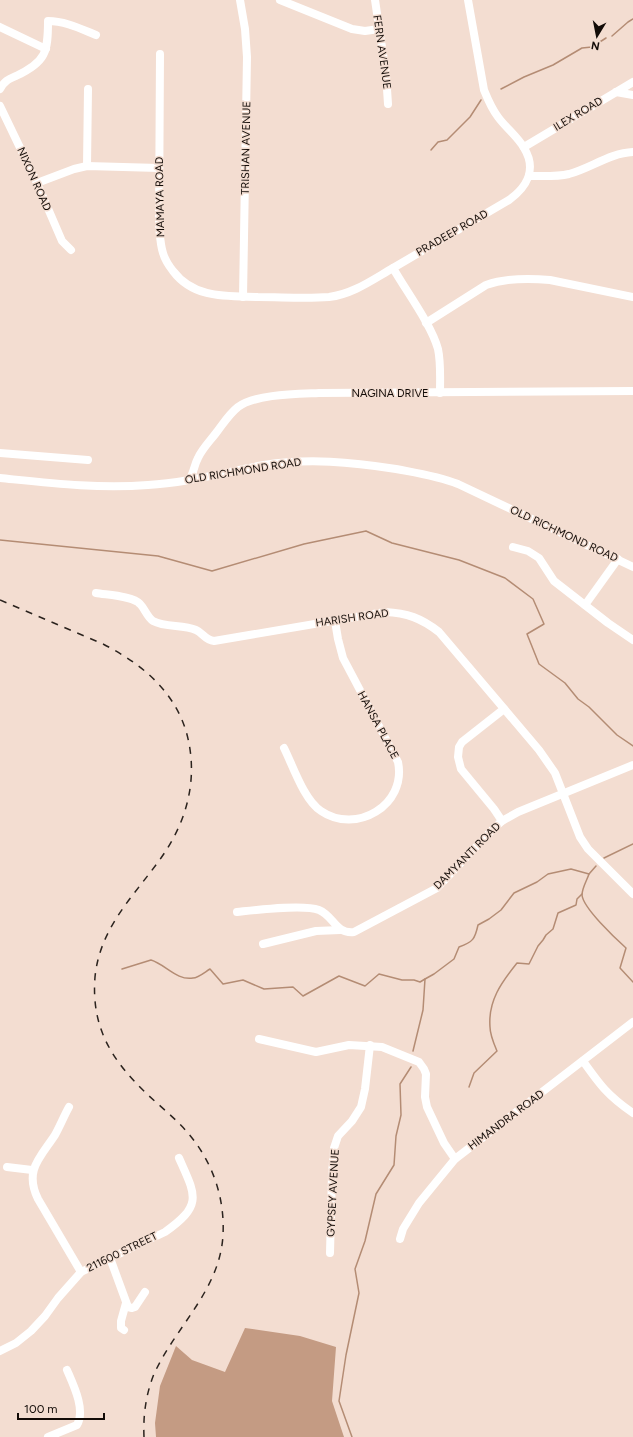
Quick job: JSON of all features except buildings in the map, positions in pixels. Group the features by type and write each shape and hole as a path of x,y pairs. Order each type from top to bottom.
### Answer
{"street":[{"name":"TRISHAN AVENUE","path":"240,0 245,29 247,57 242,297"},
{"path":"280,0 352,29 379,29"},
{"name":"FERN AVENUE","path":"375,0 386,74 388,104"},
{"path":"468,0 484,90 497,116 524,147 530,160 529,176 558,176 570,173 616,154 633,152"},
{"path":"0,89 7,80 36,66 41,59 48,41 48,21 64,23 96,36"},
{"path":"0,27 46,49"},
{"name":"MAMAYA ROAD","path":"160,54 159,225 164,257 181,279 199,291 226,297 315,298 342,295 354,290 392,268"},
{"name":"ILEX ROAD","path":"524,147 633,82"},
{"path":"87,166 88,89"},
{"path":"616,92 633,95"},
{"name":"NIXON ROAD","path":"0,106 37,183 62,241 71,250"},
{"path":"37,183 74,169 87,166 159,168"},
{"name":"PRADEEP ROAD","path":"392,268 509,200 518,193 529,176"},
{"path":"392,268 426,323 438,350 440,360 440,392"},
{"path":"426,323 486,285 495,282 539,279 550,280 633,297"},
{"name":"NAGINA DRIVE","path":"189,480 198,457 236,408 242,404 282,394 633,391"},
{"path":"0,453 88,460"},
{"name":"OLD RICHMOND ROAD","path":"0,478 88,486 148,485 189,480 264,466 317,460 380,467 421,473 458,484 633,567"},
{"path":"512,547 528,551 539,558 554,581 633,640"},
{"path":"585,605 618,559"},
{"name":"HARISH ROAD","path":"96,593 134,599 142,605 149,618 153,621 195,629 209,640 214,641 385,612 399,612 416,617 439,632 539,750 555,773 563,793"},
{"name":"HANSA PLACE","path":"284,748 309,799 319,810 335,818 353,820 370,816 383,807 394,794 399,773 398,762 344,658 338,639 335,620"},
{"path":"502,821 494,809 466,778 461,769 458,757 459,747 462,742 504,709"},
{"name":"DAMYANTI ROAD","path":"263,944 316,931 340,930 349,933 354,932 437,888 502,821 518,812 633,765"},
{"path":"563,793 580,837 588,849 633,894"},
{"path":"238,912 310,907 326,914 340,930"},
{"name":"HIMANDRA ROAD","path":"400,1239 403,1228 419,1203 455,1159 633,1022"},
{"path":"259,1039 316,1052 349,1045 370,1045 382,1047 415,1060 422,1066 426,1074 425,1097 427,1107 444,1143 455,1159"},
{"name":"GYPSEY AVENUE","path":"330,1253 332,1168 334,1148 338,1136 352,1121 361,1107 365,1089 370,1045"},
{"path":"583,1061 602,1088 612,1098 633,1113"},
{"path":"68,1107 55,1134 32,1170 33,1187 38,1199 81,1272"},
{"name":"211600 STREET","path":"0,1351 16,1343 31,1331 81,1272 165,1232 180,1220 189,1210 193,1200 193,1190 179,1158"},
{"path":"7,1167 32,1170"},
{"path":"110,1258 128,1307 135,1308 145,1292"},
{"path":"124,1330 121,1328 121,1321 126,1303"},
{"path":"48,1437 77,1425 79,1421 80,1412 78,1402 67,1370"}],"shaded area":[{"path":"245,1328 300,1336 336,1347 332,1401 344,1437 156,1437 155,1423 160,1386 176,1346 192,1360 225,1372"}],"waterway":[{"path":"612,36 633,19"},
{"path":"501,89 524,77 553,65 582,48 592,47 606,38"},
{"path":"431,150 438,142 447,140 470,117 481,100"},
{"path":"0,540 158,556 212,571 304,544 366,531 392,543 459,560 505,578 533,599 544,624 527,634 539,664 565,683 578,699 589,707 617,735 633,746"},
{"path":"604,858 633,844"},
{"path":"413,1051 423,1010 425,979 454,959 459,947 473,939 478,925 501,910 514,893 537,882 548,874 571,869 589,874 596,866"},
{"path":"589,874 582,892 584,901 601,923 626,948 620,968 633,982"},
{"path":"469,1087 474,1073 497,1051 492,1039 490,1018 493,1001 501,985 517,963 529,964 538,946 546,935 553,929 558,913 576,905 577,899 582,894"},
{"path":"122,969 151,960 182,977 195,978 210,969 223,984 243,980 264,989 293,987 303,996 339,976 365,986 379,974 402,980 414,980 420,982 425,979"},
{"path":"352,1437 339,1401 346,1355 359,1293 355,1269 365,1241 376,1194 394,1165 396,1136 401,1115 400,1084 411,1067"}],"railway":[{"path":"0,600 103,644 117,651 142,669 154,679 173,702 186,731 190,748 191,781 184,813 178,828 161,858 111,927 98,959 95,977 97,1012 106,1042 114,1056 135,1082 179,1123 204,1155 215,1180 222,1207 223,1235 220,1255 214,1273 196,1307 163,1357 154,1374 146,1405 144,1437"}]}
